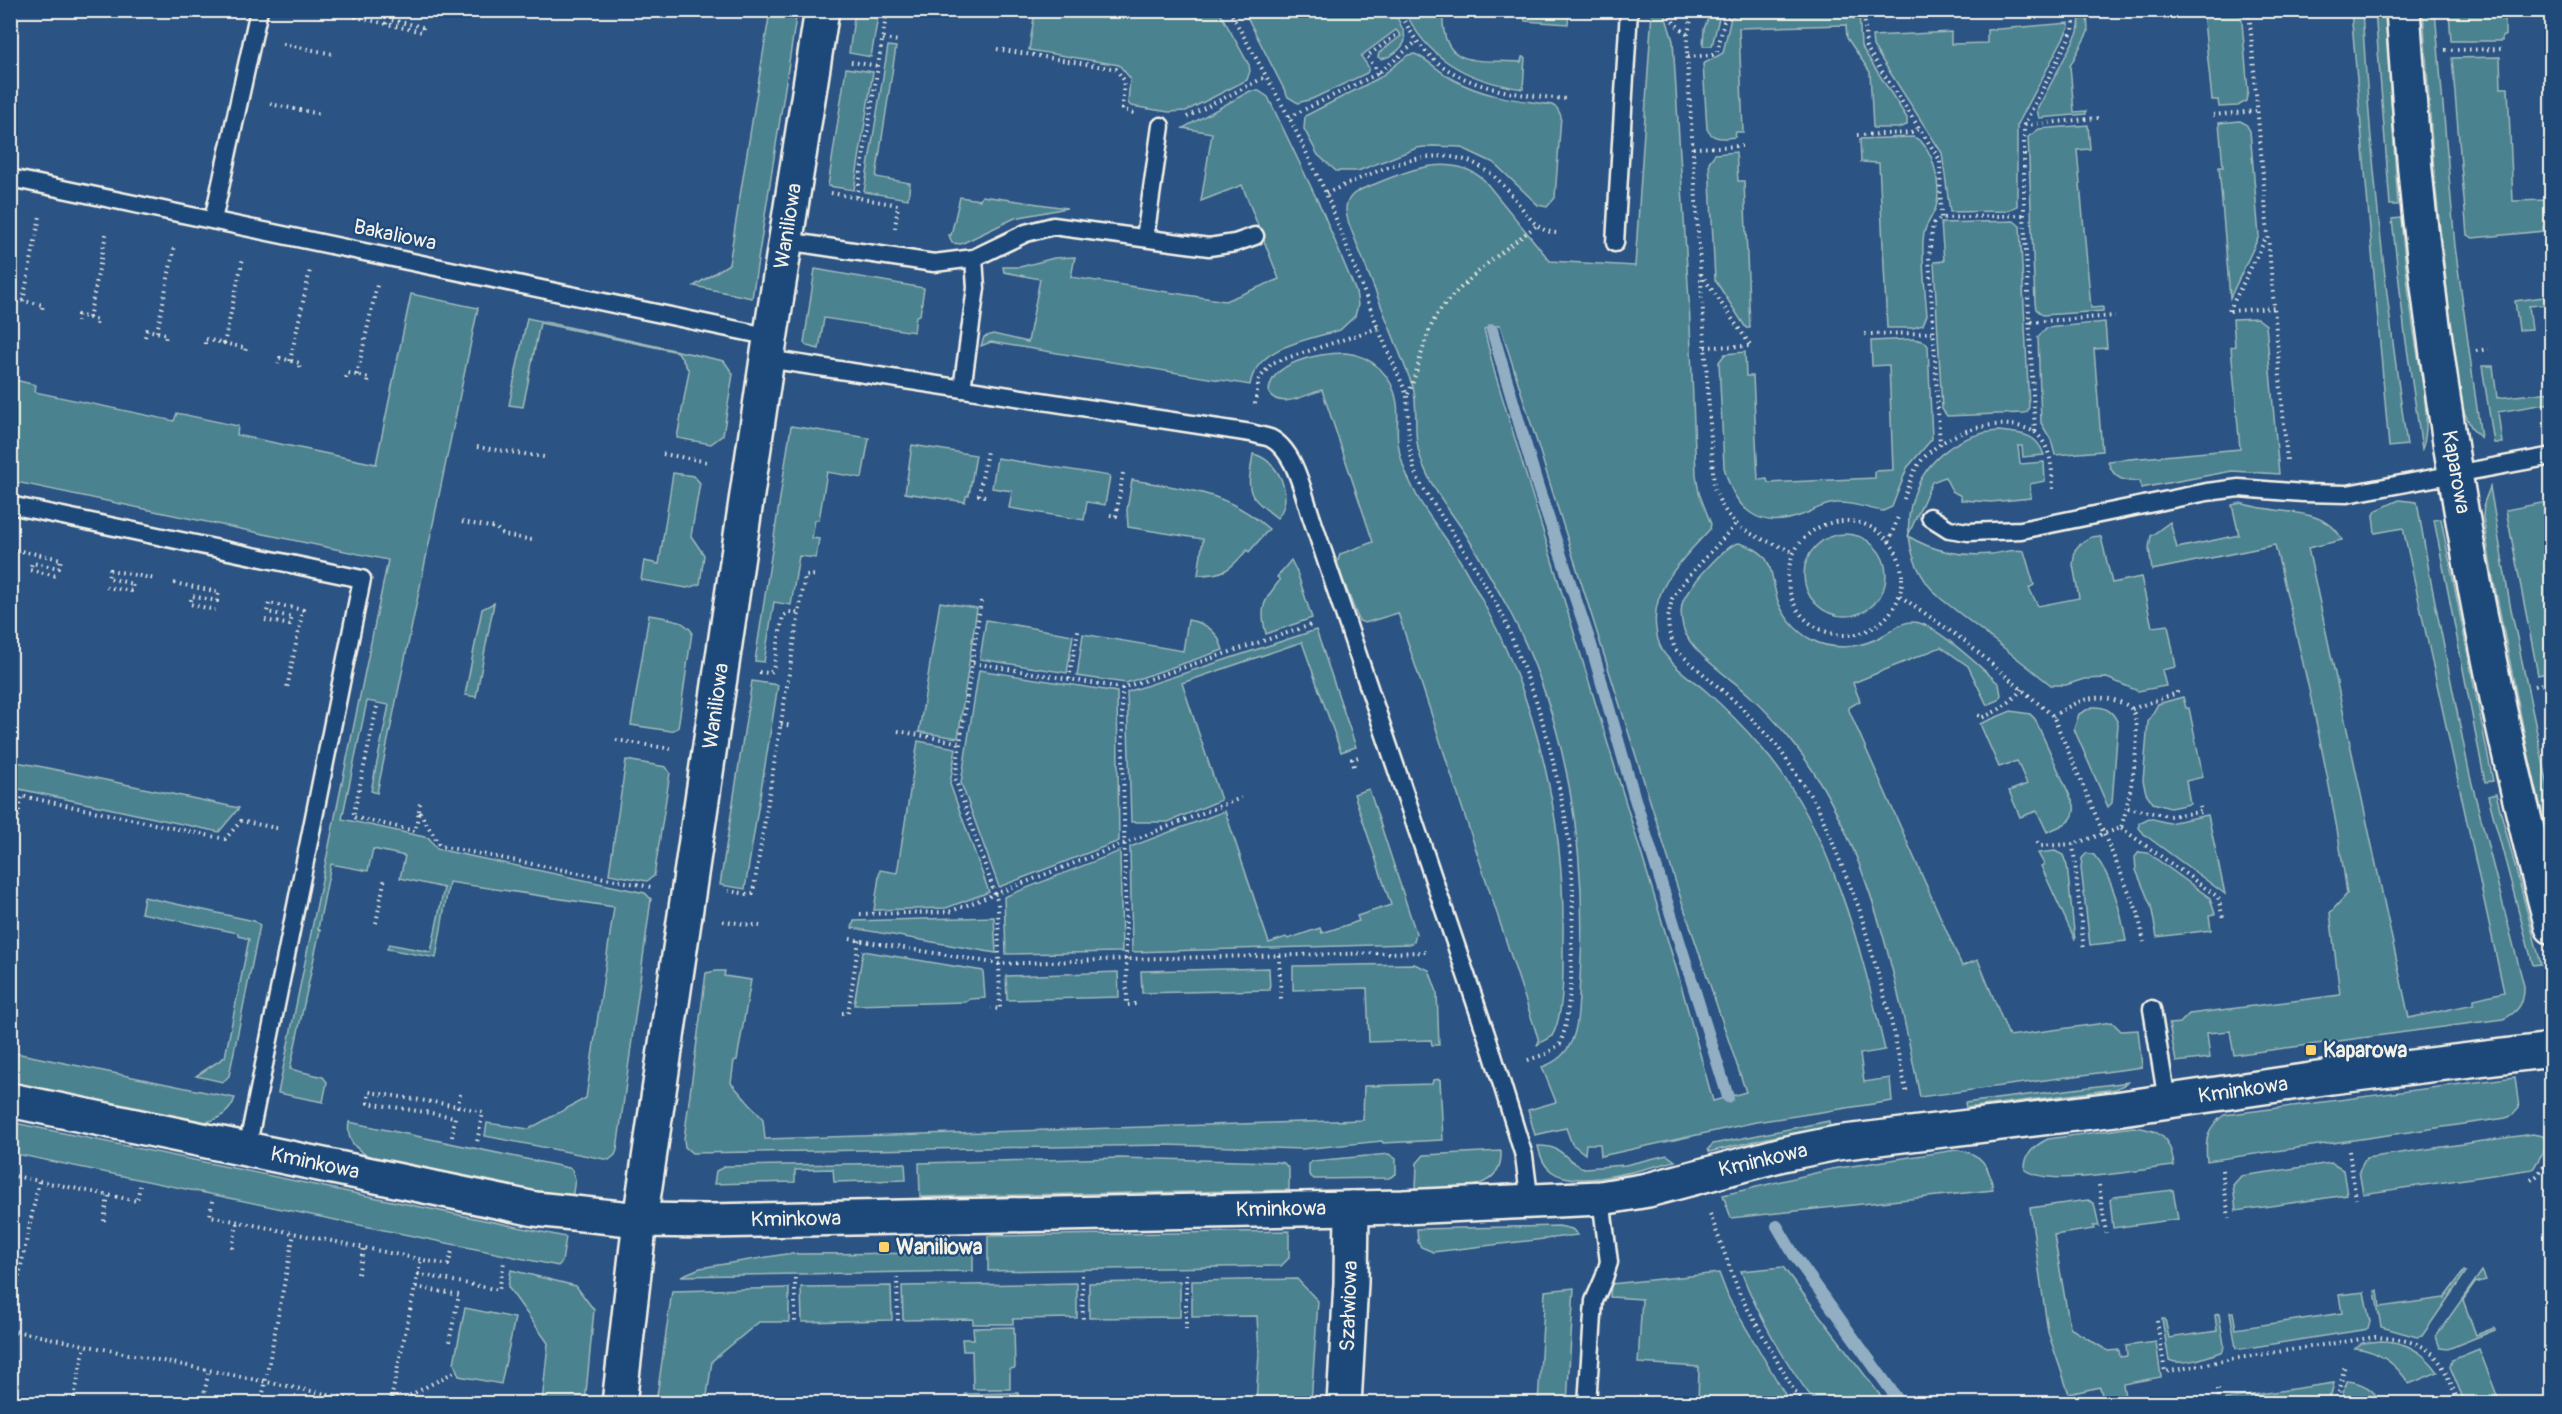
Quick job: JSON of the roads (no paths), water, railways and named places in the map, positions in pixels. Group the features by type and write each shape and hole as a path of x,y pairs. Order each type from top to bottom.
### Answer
{"street":[{"name":"Waniliowa","path":"619,1404 640,1220 769,348 822,10"},
{"name":"Kaparowa","path":"2403,10 2420,219 2456,474 2523,818 2552,927"},
{"name":"Kminkowa","path":"10,1100 535,1209 640,1220 1352,1208 1530,1203 1601,1198 1648,1190 1697,1175 1838,1143 2552,1050"},
{"name":"Szałwiowa","path":"1344,1404 1351,1283 1352,1208"}],"lane":[{"path":"213,220 259,10"},
{"path":"1615,243 1629,10"},
{"path":"1145,238 1161,126"},
{"name":"Bakaliowa","path":"10,178 213,220 769,348 962,389 1251,433 1269,438 1286,453 1314,525 1491,1049 1524,1156 1530,1203"},
{"path":"786,241 934,263 974,258 1026,233 1053,226 1209,247 1235,243 1255,236"},
{"path":"962,389 976,288 974,258"},
{"path":"1930,517 1949,529 1968,532 2021,530 2207,492 2239,488 2347,494 2552,456"},
{"path":"10,505 362,579 247,1149"},
{"path":"2152,1010 2167,1101"},
{"path":"1587,1404 1594,1301 1605,1278 1609,1262 1601,1198"}],"waterway":[{"path":"1492,330 1538,487 1591,645 1634,796 1728,1097"},
{"path":"1777,1226 1794,1255 1901,1404"}],"place":[{"name":"Kaparowa","path":"2311,1050"},
{"name":"Waniliowa","path":"884,1247"}]}
